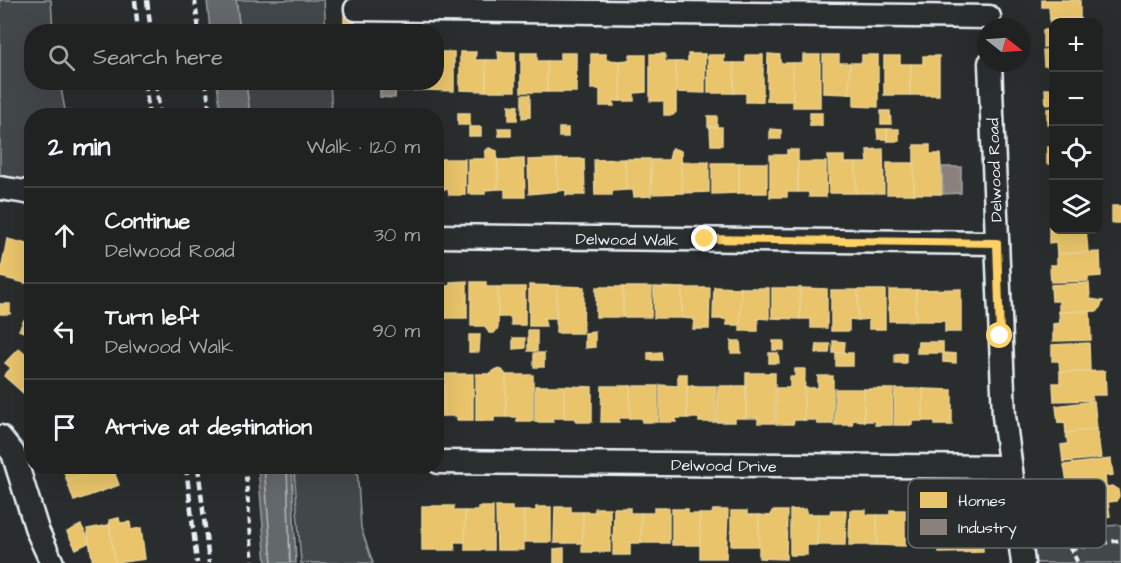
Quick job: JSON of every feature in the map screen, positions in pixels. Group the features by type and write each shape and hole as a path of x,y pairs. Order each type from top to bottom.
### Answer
{"street":[{"path":"356,9 989,15"},
{"name":"Delwood Road","path":"990,72 1003,399 1011,479"},
{"path":"0,188 24,192"},
{"name":"Delwood Walk","path":"444,236 997,243"},
{"path":"0,437 14,453 37,530 52,563"},
{"name":"Delwood Drive","path":"444,462 1009,467"},
{"name":"Delwood Road","path":"1021,548 1023,563"}],"path":[{"path":"195,0 198,24"},
{"path":"207,90 209,108"},
{"path":"246,474 254,563"},
{"path":"1106,543 1121,540"},
{"path":"1077,548 1071,549 1078,563"}],"shaded area":[{"path":"0,0 51,0 53,24 24,24 24,90 61,90 65,108 24,108 24,182 0,178"},
{"path":"236,0 324,0 326,24 239,24"},
{"path":"247,90 330,90 332,108 249,108"},
{"path":"295,474 357,474 361,528 373,563 301,563"},
{"path":"1121,525 1121,563 1036,563 1034,548 1106,548 1106,526"}],"water":[{"path":"207,0 236,0 239,24 209,24"},
{"path":"218,90 247,90 249,108 220,108"},
{"path":"259,474 292,474 296,563 266,563"}],"building: Homes":[{"path":"1042,0 1080,0 1080,18 1050,18 1049,7 1042,7"},
{"path":"344,14 355,14 355,24 344,24"},
{"path":"1043,30 1049,30 1049,47 1043,47"},
{"path":"1043,50 1049,50 1049,66 1044,66"},
{"path":"444,52 454,52 454,91 425,90 444,90"},
{"path":"460,52 476,52 475,60 486,60 486,91 460,90"},
{"path":"498,52 515,52 515,91 486,91 486,60 499,60"},
{"path":"521,53 537,53 537,61 547,61 547,92 521,92"},
{"path":"560,53 576,53 576,92 547,92 547,61 560,61"},
{"path":"591,54 606,54 606,60 620,61 620,101 613,101 614,106 600,106 600,89 591,89"},
{"path":"650,54 665,54 665,62 676,62 676,112 673,115 664,115 664,101 650,101"},
{"path":"688,54 705,54 705,93 676,92 676,62 688,62"},
{"path":"768,54 780,55 780,63 793,63 794,101 767,101"},
{"path":"630,55 646,55 646,92 634,93 634,101 620,101 620,61 630,60"},
{"path":"708,55 724,55 724,63 734,63 734,93 708,93"},
{"path":"746,55 763,55 763,102 746,102 746,93 734,93 734,63 746,63"},
{"path":"803,55 820,55 820,107 793,107 793,63 803,63"},
{"path":"823,55 839,55 839,63 850,63 849,94 823,93"},
{"path":"862,55 878,55 878,107 854,106 854,94 849,94 850,63 862,63"},
{"path":"884,56 900,56 900,64 911,64 910,95 884,95"},
{"path":"923,56 939,56 939,95 910,95 911,64 923,64"},
{"path":"1045,89 1049,89 1049,105 1046,105"},
{"path":"522,95 530,95 530,117 522,118"},
{"path":"509,105 518,106 517,120 509,120"},
{"path":"1047,109 1049,109 1049,124 1047,124"},
{"path":"881,111 890,111 891,124 881,124"},
{"path":"458,113 470,113 470,125 458,125"},
{"path":"810,113 822,113 822,126 810,126"},
{"path":"708,116 717,116 717,127 708,127"},
{"path":"469,127 481,127 481,136 469,136"},
{"path":"710,127 722,127 722,145 711,145"},
{"path":"498,128 511,128 511,136 499,136"},
{"path":"559,128 568,128 568,137 559,137"},
{"path":"770,129 781,130 781,139 770,139"},
{"path":"877,129 887,129 887,139 878,139"},
{"path":"887,129 899,129 899,141 887,141"},
{"path":"914,145 930,145 930,154 940,154 943,194 914,194"},
{"path":"1047,147 1049,147 1049,164 1047,164"},
{"path":"489,148 497,151 498,189 485,190 485,194 468,194 468,159 485,159 485,151"},
{"path":"672,148 681,151 682,193 652,194 651,160 669,160"},
{"path":"883,149 884,193 856,193 856,163 868,163 867,150"},
{"path":"787,150 798,150 798,192 787,192 787,197 770,197 770,155 787,155"},
{"path":"828,156 844,156 844,163 856,163 856,193 829,193"},
{"path":"444,159 465,159 465,195 449,195 448,189 444,189"},
{"path":"524,159 525,197 505,197 505,189 498,189 498,160"},
{"path":"557,159 558,191 529,194 528,160"},
{"path":"557,159 584,159 585,195 566,195 566,190 558,191"},
{"path":"625,159 650,159 651,196 634,197 633,190 626,190"},
{"path":"625,159 626,190 612,191 612,195 595,195 594,160"},
{"path":"681,162 709,162 709,192 682,193"},
{"path":"798,162 826,162 826,197 809,197 809,192 798,192"},
{"path":"712,163 739,163 739,193 712,194"},
{"path":"739,163 767,163 767,193 739,193"},
{"path":"887,163 914,163 914,194 887,194"},
{"path":"1112,206 1121,206 1121,223 1112,223"},
{"path":"1049,234 1086,234 1088,252 1057,254 1056,242 1049,243"},
{"path":"7,239 24,243 24,283 0,277"},
{"path":"1100,252 1101,276 1088,277 1088,281 1051,282 1050,265 1057,265 1057,254"},
{"path":"467,281 467,318 444,318 444,286 450,286 450,282"},
{"path":"471,282 486,282 486,287 498,287 498,328 494,333 489,333 485,326 471,326"},
{"path":"1089,283 1090,299 1103,301 1098,311 1059,312 1059,301 1052,301 1051,285"},
{"path":"529,285 557,286 556,318 544,318 546,326 529,326"},
{"path":"557,286 584,287 583,333 556,333"},
{"path":"498,287 525,287 525,325 511,325 511,317 498,317"},
{"path":"596,287 623,287 623,317 596,317"},
{"path":"623,287 652,287 651,317 623,317"},
{"path":"654,287 682,288 682,318 654,318"},
{"path":"714,287 741,288 741,325 727,325 726,319 713,319"},
{"path":"682,288 710,288 709,329 693,329 694,319 682,318"},
{"path":"741,288 769,288 769,319 758,318 758,331 740,331"},
{"path":"772,288 800,288 800,319 772,318"},
{"path":"800,288 827,289 827,328 811,328 811,319 800,319"},
{"path":"961,289 961,332 945,332 945,321 916,321 916,290"},
{"path":"831,290 858,290 858,320 849,319 849,331 831,331"},
{"path":"858,290 885,290 885,329 869,329 869,319 858,320"},
{"path":"889,290 916,290 916,321 889,321"},
{"path":"0,304 10,304 10,314 0,314"},
{"path":"1090,311 1091,340 1053,341 1053,324 1060,323 1059,312"},
{"path":"24,320 24,332 19,330"},
{"path":"528,330 537,330 537,351 528,351"},
{"path":"595,332 595,347 585,348 585,333"},
{"path":"469,335 480,335 479,352 469,352"},
{"path":"513,338 525,338 525,348 513,349"},
{"path":"731,341 740,341 741,353 731,353"},
{"path":"773,341 784,341 784,350 773,350"},
{"path":"833,341 845,342 844,353 833,353"},
{"path":"918,342 943,342 943,353 917,353"},
{"path":"1089,343 1090,371 1060,372 1059,361 1052,361 1052,345"},
{"path":"817,344 830,344 829,353 816,353"},
{"path":"19,348 24,352 24,388 21,391 4,376 11,368 5,363"},
{"path":"661,352 662,360 648,360 648,353"},
{"path":"534,353 544,353 544,367 534,367"},
{"path":"769,353 778,353 779,363 769,363"},
{"path":"836,353 853,353 853,366 836,366"},
{"path":"906,353 906,363 895,363 895,354"},
{"path":"943,353 956,354 956,363 943,362"},
{"path":"496,369 502,370 506,375 506,417 494,417 494,421 476,421 476,374 490,374"},
{"path":"795,369 805,369 804,420 794,420 793,424 776,424 776,388 790,388 790,377 795,377"},
{"path":"1105,371 1106,395 1092,395 1092,400 1054,401 1053,383 1060,383 1060,372"},
{"path":"746,373 775,373 775,423 758,423 758,418 746,418"},
{"path":"445,374 473,374 473,420 457,420 457,416 444,416"},
{"path":"678,374 687,374 687,418 676,418 676,422 660,422 660,385 678,386"},
{"path":"506,375 533,375 533,421 517,421 517,417 506,417"},
{"path":"818,376 833,376 833,424 817,424 816,420 804,420 804,388 818,388"},
{"path":"535,386 564,386 564,418 552,418 553,422 535,422"},
{"path":"564,386 592,387 592,422 576,422 575,418 564,418"},
{"path":"602,386 630,386 630,418 619,418 619,422 601,422"},
{"path":"630,386 658,386 658,422 642,422 642,418 630,418"},
{"path":"687,386 716,386 716,422 699,422 699,418 687,418"},
{"path":"718,386 746,386 746,418 735,418 735,422 717,422"},
{"path":"835,389 864,389 864,421 853,420 852,425 835,425"},
{"path":"864,389 893,389 892,425 875,425 876,421 864,421"},
{"path":"895,389 923,389 923,421 912,421 912,425 894,425"},
{"path":"923,389 952,390 952,425 935,425 935,421 923,421"},
{"path":"1094,401 1097,429 1066,433 1065,422 1058,423 1056,406"},
{"path":"1097,429 1101,458 1063,462 1061,445 1068,444 1066,433"},
{"path":"1111,459 1113,475 1105,476 1105,479 1066,479 1064,465"},
{"path":"65,474 85,474 67,481"},
{"path":"85,474 115,474 119,485 74,501 67,481"},
{"path":"1112,486 1118,490 1119,496 1116,501 1108,502 1110,516 1106,517 1106,487"},
{"path":"422,506 454,506 454,511 465,511 465,542 454,542 455,550 422,550"},
{"path":"478,507 493,507 493,550 465,550 465,511 478,511"},
{"path":"496,507 512,507 512,511 524,511 524,550 497,550"},
{"path":"536,507 551,507 551,542 524,542 524,511 536,511"},
{"path":"555,507 571,507 571,512 583,512 583,543 554,543"},
{"path":"595,508 610,508 610,552 582,552 583,512 595,512"},
{"path":"614,508 630,508 630,513 641,513 641,543 630,543 630,555 613,555"},
{"path":"654,508 669,508 669,543 641,543 641,513 654,513"},
{"path":"672,509 688,509 688,514 700,514 700,545 672,545"},
{"path":"806,509 806,514 818,514 817,545 807,545 807,555 790,555 790,510"},
{"path":"713,510 728,510 726,558 700,558 700,514 712,514"},
{"path":"831,510 846,510 845,545 817,545 818,514 830,514"},
{"path":"850,510 866,510 866,515 877,515 877,545 849,545"},
{"path":"890,510 905,510 905,546 877,545 877,515 890,515"},
{"path":"731,511 747,511 747,515 759,515 759,546 731,546"},
{"path":"772,511 787,511 786,559 759,558 759,515 771,516"},
{"path":"119,518 120,523 130,522 131,530 141,528 145,559 115,563 109,520"},
{"path":"81,525 90,542 76,549 67,532"},
{"path":"109,525 115,563 93,563 87,529"},
{"path":"564,548 564,563 554,563 554,549"},
{"path":"939,548 983,548 983,552 939,553"}],"building: Industry":[{"path":"380,90 396,90 395,98 380,97"},
{"path":"942,167 961,167 961,193 943,194"}],"railway":[{"path":"135,0 137,24"},
{"path":"147,0 150,24"},
{"path":"146,90 148,108"},
{"path":"157,90 159,108"},
{"path":"187,474 197,563"},
{"path":"199,474 209,563"}],"route":[{"path":"705,239 997,243 1000,336"}]}
